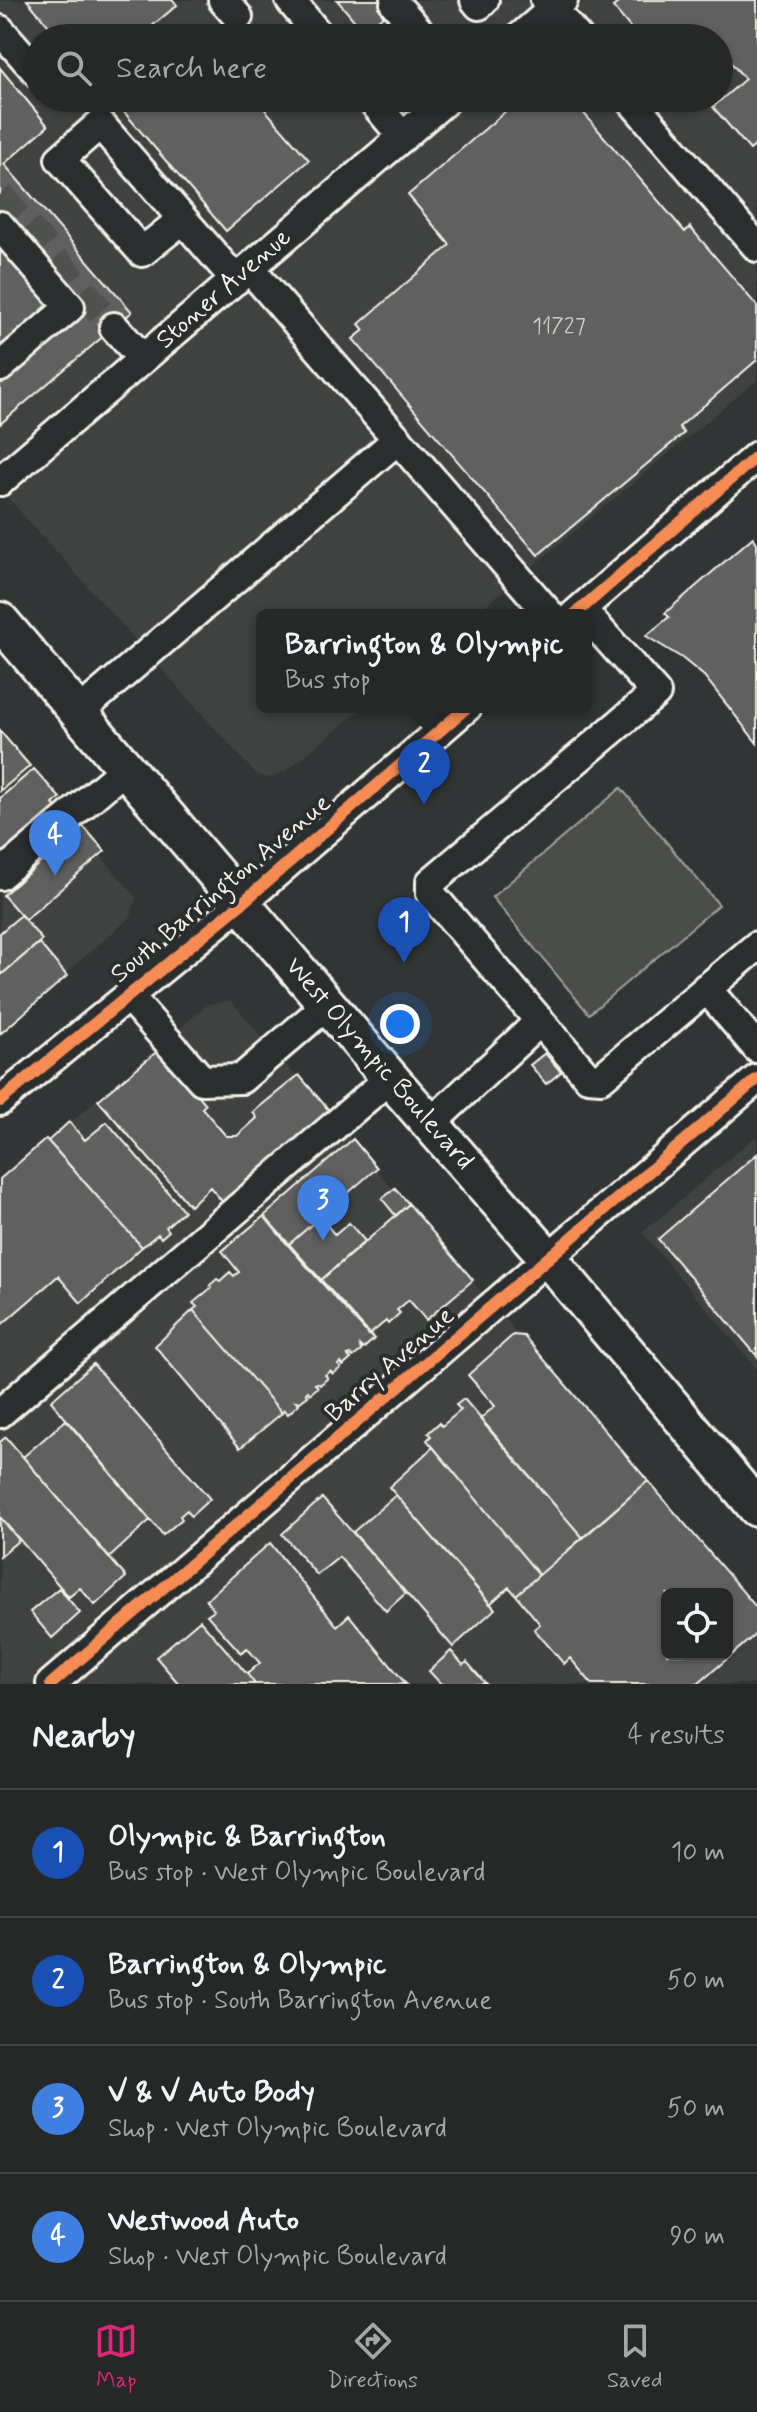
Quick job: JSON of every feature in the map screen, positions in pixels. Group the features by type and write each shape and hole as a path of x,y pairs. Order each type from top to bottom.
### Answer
{"main road":[{"name":"West Olympic Boulevard","path":"0,621 327,1005 548,1258 757,1508"}],"street":[{"path":"290,0 310,24"},
{"path":"475,0 479,5 484,0"},
{"path":"533,24 554,3 568,24"},
{"path":"395,4 413,24"},
{"path":"0,30 24,57"},
{"path":"382,112 403,137"},
{"name":"Stoner Avenue","path":"0,481 432,112"},
{"path":"641,112 757,247"},
{"path":"183,219 142,252 60,159 100,124 183,219 243,274 398,439 545,609"},
{"path":"0,226 70,307 0,367"},
{"path":"114,327 143,359"},
{"path":"79,712 398,439"},
{"path":"580,609 757,456"},
{"path":"592,627 656,693 431,882 431,894 588,1077 601,1078 757,946"},
{"name":"South Barrington Avenue","path":"0,1101 242,903 460,713"},
{"path":"0,875 126,768"},
{"path":"706,988 757,1048"},
{"path":"128,996 202,1080 241,1079 327,1005"},
{"path":"430,1124 539,1022"},
{"path":"0,1413 390,1078"},
{"name":"Barry Avenue","path":"51,1684 757,1079"}],"shaded area":[{"path":"0,0 757,0 757,380 481,609 256,609 256,713 357,713 286,771 269,778 256,774 0,489"},
{"path":"0,737 136,897 131,917 0,1029"},
{"path":"621,788 719,905 589,1014 492,897"},
{"path":"231,1001 757,1611 757,1684 0,1684 0,1183 208,1004"},
{"path":"757,1135 757,1369 642,1233"}],"building":[{"path":"27,0 173,0 177,5 155,24 47,24"},
{"path":"337,0 384,2 378,7 384,15 373,24 357,24"},
{"path":"622,0 757,0 757,144 750,150 717,112 733,112 733,90 745,79 733,65 733,24 627,24 613,7"},
{"path":"0,68 24,97 24,112 36,112 48,126 4,164 132,312 0,424"},
{"path":"124,112 267,112 309,160 226,231"},
{"path":"505,112 583,112 685,232 690,227 757,306 757,360 679,427 684,433 538,555 353,339 364,330 359,324 450,245 408,195"},
{"path":"753,537 757,543 757,743 704,676 646,636 669,617 665,613"},
{"path":"0,731 30,766 0,791"},
{"path":"34,769 60,798 53,804 58,810 0,861 0,798"},
{"path":"83,826 105,851 25,920 3,895"},
{"path":"21,915 42,940 2,974 0,933"},
{"path":"39,943 67,976 0,1034 0,976"},
{"path":"159,1050 206,1104 202,1108 226,1136 237,1136 257,1118 253,1112 299,1075 333,1115 226,1206 210,1187 190,1206 98,1100"},
{"path":"545,1053 561,1072 546,1084 530,1065"},
{"path":"69,1122 85,1140 107,1122 184,1211 166,1227 169,1231 161,1238 158,1234 142,1247 48,1141"},
{"path":"46,1139 142,1247 81,1303 58,1276 0,1326 0,1179"},
{"path":"353,1139 377,1168 288,1245 264,1216"},
{"path":"757,1154 757,1356 658,1239"},
{"path":"395,1188 409,1204 396,1216 382,1199"},
{"path":"409,1204 473,1280 426,1320 409,1300 397,1310 400,1313 388,1324 386,1321 369,1335 320,1281"},
{"path":"264,1216 374,1339 363,1349 360,1346 361,1351 353,1357 348,1356 351,1359 343,1366 341,1363 338,1365 341,1368 333,1374 330,1371 325,1375 328,1378 320,1385 315,1384 318,1387 310,1394 308,1391 308,1396 300,1402 296,1401 299,1404 288,1414 284,1410 282,1413 193,1310 197,1307 193,1303 217,1279 220,1281 230,1272 234,1276 239,1272 222,1251"},
{"path":"320,1217 335,1235 349,1223 365,1241 320,1281 288,1245"},
{"path":"193,1310 282,1413 240,1448 155,1346"},
{"path":"513,1335 524,1336 648,1481 583,1538 480,1419 495,1406 468,1375"},
{"path":"93,1364 210,1499 191,1516 187,1510 180,1516 182,1519 163,1535 51,1401"},
{"path":"464,1399 583,1538 539,1575 427,1440 431,1436 428,1433 439,1423 442,1426 461,1410 456,1405"},
{"path":"66,1420 150,1520 109,1558 23,1457"},
{"path":"6,1437 126,1577 95,1605 80,1588 69,1597 0,1517 0,1442"},
{"path":"433,1447 539,1575 516,1595 509,1587 490,1604 389,1487"},
{"path":"648,1481 757,1608 757,1633 733,1654 733,1588 661,1588 661,1660 726,1660 698,1684 592,1684 570,1658 564,1664 534,1629 540,1624 516,1595"},
{"path":"396,1495 495,1609 453,1647 353,1532"},
{"path":"322,1498 406,1593 386,1611 339,1557 317,1575 282,1534"},
{"path":"0,1517 19,1540 0,1556"},
{"path":"270,1543 337,1626 349,1615 406,1684 255,1684 247,1674 260,1663 247,1648 241,1653 207,1615 214,1610 206,1600"},
{"path":"59,1588 80,1613 52,1638 30,1612"},
{"path":"200,1620 255,1684 179,1684 156,1657"},
{"path":"451,1651 463,1665 467,1662 486,1684 441,1684 429,1671"}],"tunnel":[{"path":"0,195 114,327"}],"cycle path":[{"path":"581,609 757,456"},
{"path":"0,1101 242,903 460,713"},
{"path":"51,1684 757,1079"}],"place":[{"name":"Barrington & Olympic","path":"424,805"},
{"name":"Westwood Auto","path":"55,876"},
{"name":"Olympic & Barrington","path":"404,963"},
{"name":"V & V Auto Body","path":"323,1241"}]}
